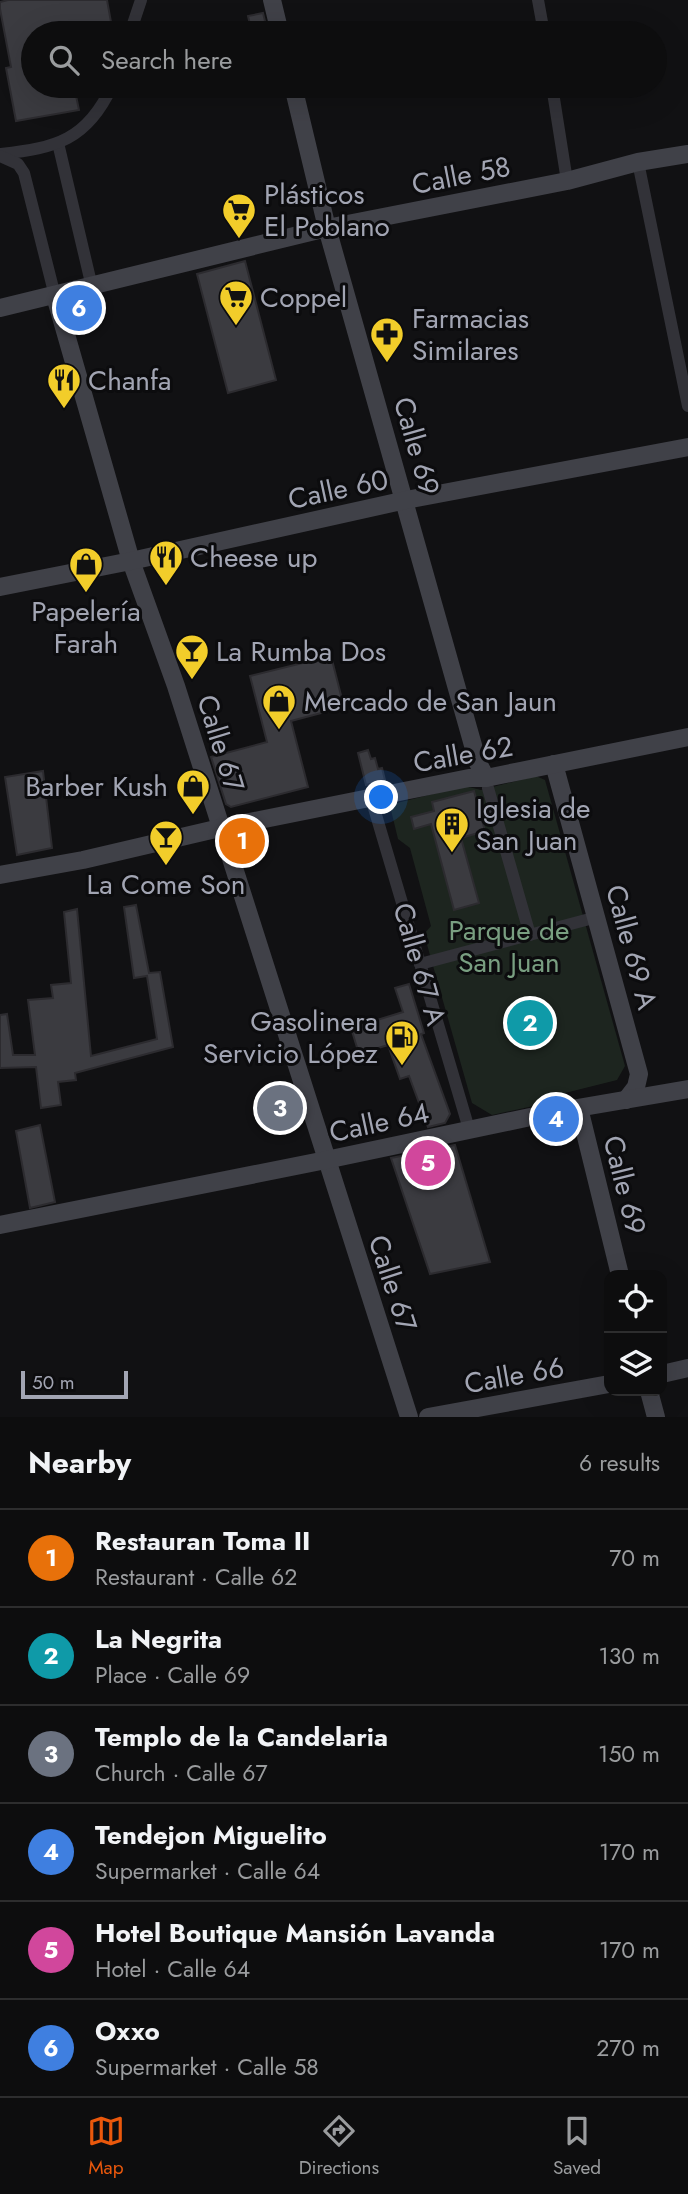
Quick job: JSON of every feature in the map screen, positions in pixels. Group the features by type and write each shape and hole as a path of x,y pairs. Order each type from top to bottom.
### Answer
{"main road":[{"path":"272,0 277,21"},
{"name":"Calle 69","path":"296,98 327,228 406,500 478,763 487,783"},
{"name":"Calle 58","path":"0,308 327,228 567,181 638,162 688,154"},
{"name":"Calle 67","path":"55,296 131,561 176,686 409,1417"},
{"name":"Calle 60","path":"0,587 406,500 688,447"},
{"name":"Calle 62","path":"0,875 470,778 487,783 554,764 688,737"},
{"name":"Calle 69 A","path":"554,764 639,1074 636,1087 626,1100"},
{"name":"Calle 64","path":"0,1225 469,1129 688,1089"},
{"name":"Calle 69","path":"579,1108 619,1270"},
{"path":"667,1373 688,1368"},
{"name":"Calle 66","path":"428,1417 604,1385"},
{"path":"650,1396 656,1417"}],"street":[{"path":"134,21 141,0"},
{"path":"538,0 542,21"},
{"path":"0,155 36,150 58,143 87,124 107,98"},
{"path":"554,98 567,181"},
{"path":"58,143 92,286"},
{"name":"Calle 67","path":"0,155 18,164 24,173 55,296"},
{"path":"638,162 688,407"},
{"name":"Calle 69","path":"487,783 530,935"},
{"name":"Calle 67 A","path":"372,798 469,1129"},
{"path":"420,964 597,917"}],"green space":[{"name":"Parque de San Juan","path":"536,776 545,780 625,1066 617,1080 565,1093 557,1101 492,1115 472,1103 424,934 431,926 410,848 398,839 391,810 393,804 465,786 481,790"}],"shaded area":[{"path":"529,1012 537,1015 540,1023 537,1031 529,1034 521,1031 518,1023 521,1015"}],"building":[{"path":"107,0 111,21 21,21 21,98 76,98 79,110 16,121 6,68 11,67 0,2"},
{"path":"263,13 265,21 249,21 248,16"},
{"name":"Coppel","path":"245,261 276,380 228,393 197,274"},
{"name":"Mercado de San Jaun","path":"331,656 344,707 291,721 308,787 231,807 226,804 211,757 267,742 250,676"},
{"path":"368,750 371,759 375,758 378,769 382,768 385,780 366,785 358,753"},
{"path":"43,771 52,848 17,855 5,777"},
{"name":"Iglesia de San Juan","path":"474,791 485,831 461,838 479,903 454,910 431,824 414,829 411,817 434,811 432,802"},
{"path":"136,905 149,973 160,972 173,1047 75,1073 76,1080 58,1082 61,1105 41,1108 36,1067 0,1068 0,1015 7,1014 13,1055 35,1055 28,1000 53,998 51,985 71,983 64,912 77,909 91,1056 157,1039 147,976 134,978 124,907"},
{"path":"409,984 424,1033 421,1034 450,1114 445,1123 428,1127 409,1076 400,1079 388,1045 359,1054 351,1028 403,1012 395,988"},
{"path":"40,1125 55,1202 30,1208 16,1131"},
{"path":"455,1145 490,1262 430,1274 391,1158"}],"place":[{"name":"Plásticos El Poblano","path":"239,240"},
{"name":"Oxxo","path":"79,308"},
{"name":"Coppel","path":"236,327"},
{"name":"Farmacias Similares","path":"387,364"},
{"name":"Chanfa","path":"64,410"},
{"name":"Cheese up","path":"166,587"},
{"name":"Papelería Farah","path":"86,594"},
{"name":"La Rumba Dos","path":"192,681"},
{"name":"Mercado de San Jaun","path":"279,731"},
{"name":"Barber Kush","path":"193,816"},
{"name":"Restauran Toma II","path":"242,841"},
{"name":"Iglesia de San Juan","path":"452,854"},
{"name":"La Come Son","path":"166,867"},
{"name":"La Negrita","path":"530,1023"},
{"name":"Gasolinera Servicio López","path":"402,1067"},
{"name":"Templo de la Candelaria","path":"280,1108"},
{"name":"Tendejon Miguelito","path":"556,1119"},
{"name":"Hotel Boutique Mansión Lavanda","path":"428,1163"}]}
